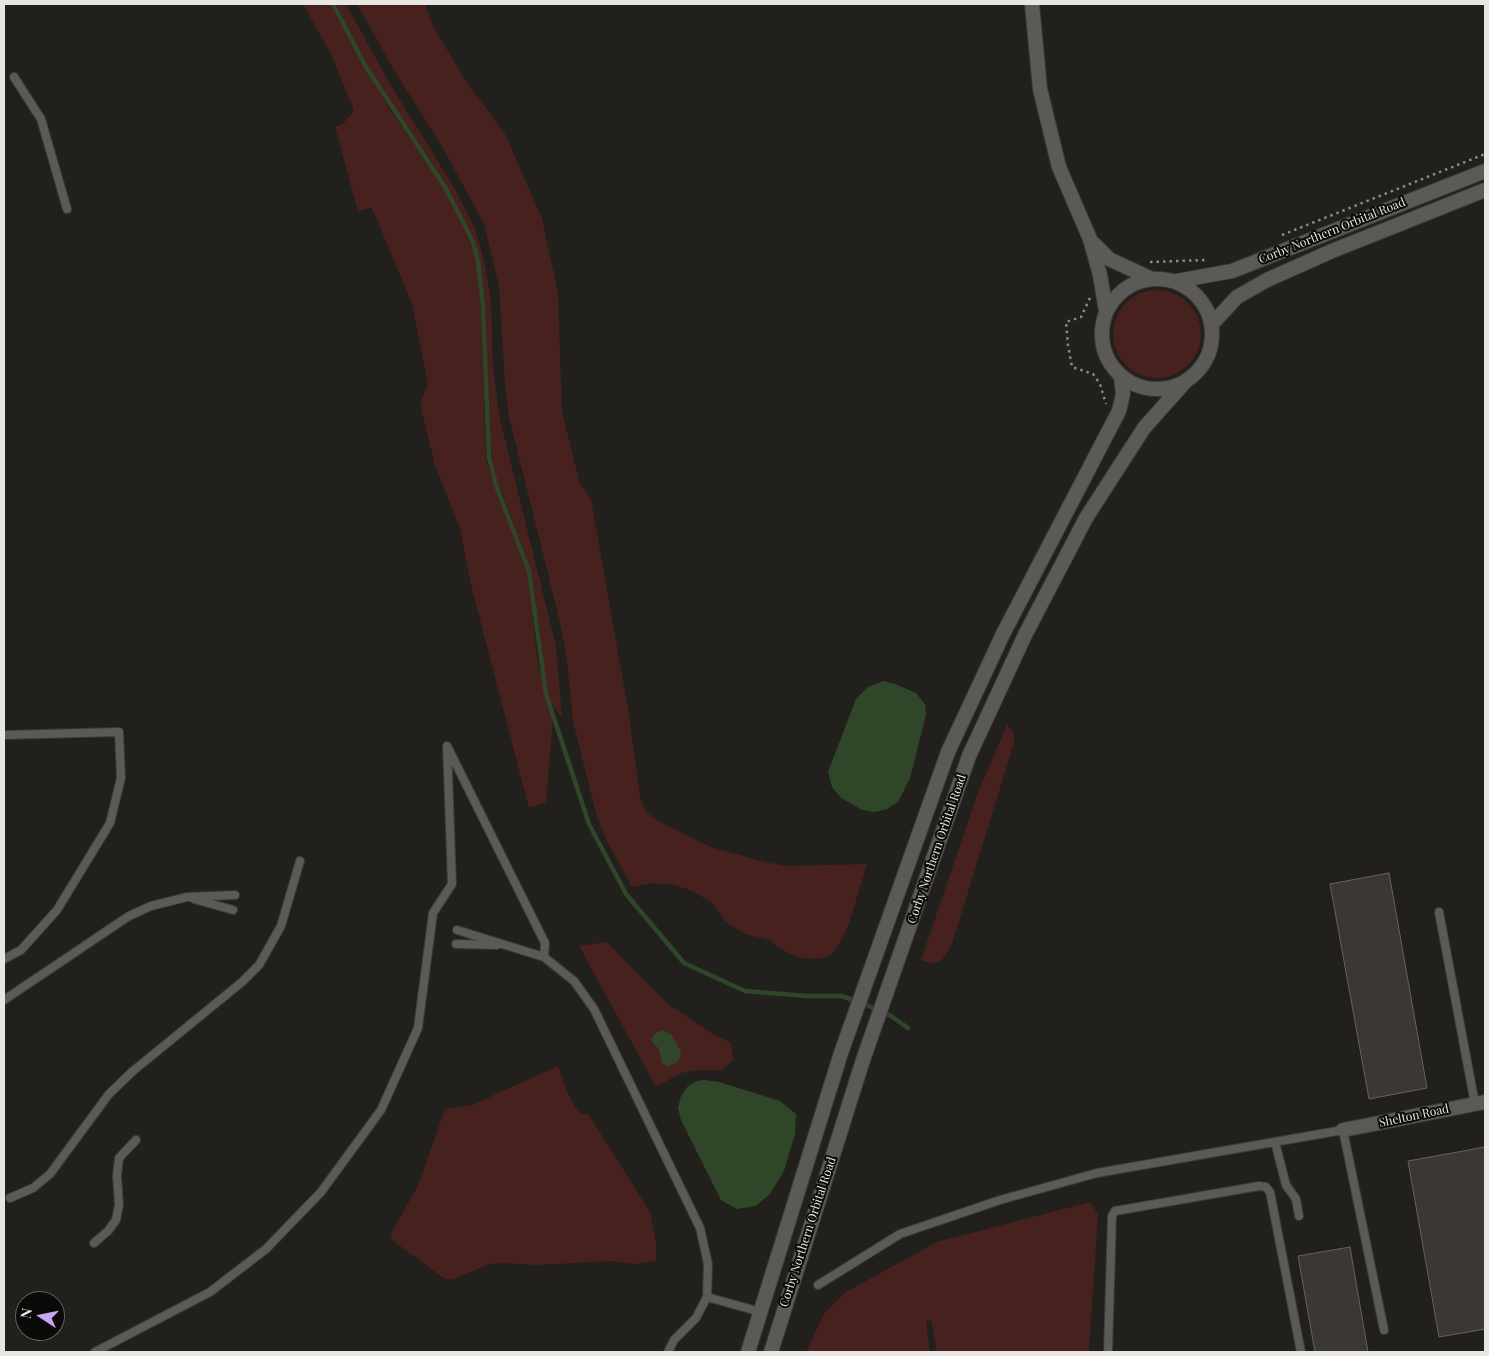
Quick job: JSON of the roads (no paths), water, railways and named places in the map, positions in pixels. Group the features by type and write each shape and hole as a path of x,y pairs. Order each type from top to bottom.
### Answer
{"street":[{"path":"1032,4 1040,89 1060,167 1090,239 1106,312"},
{"name":"Corby Northern Orbital Road","path":"1177,281 1232,271 1485,171"},
{"name":"Corby Northern Orbital Road","path":"1212,324 1237,297 1267,280 1341,247 1485,190"},
{"path":"1090,239 1109,259 1150,278 1177,281 1194,291 1206,306 1212,324 1212,342 1207,359 1197,373 1184,383 1168,389 1151,390 1135,385 1120,376 1106,358 1102,342 1102,326 1106,312 1114,298 1125,288 1150,278"},
{"name":"Corby Northern Orbital Road","path":"748,1352 841,1053 948,752 1003,634 1120,411 1123,394 1120,376"},
{"name":"Corby Northern Orbital Road","path":"771,1352 863,1060 969,756 1025,635 1086,518 1144,428 1184,383"},
{"name":"Shelton Road","path":"1343,1130 1480,1103"}],"lane":[{"path":"14,77 41,119 66,209"},
{"path":"4,735 118,732 121,778 110,822 56,910 22,950 4,959"},
{"path":"95,1352 210,1292 266,1249 321,1192 381,1110 418,1028 433,913 452,884 447,746 545,943 544,957"},
{"path":"10,1198 32,1188 50,1174 109,1094 242,982 259,965 281,926 300,861"},
{"path":"4,1000 129,916 151,906 187,896 235,895"},
{"path":"187,896 233,910"},
{"path":"1438,912 1480,1103"},
{"path":"457,930 544,957 574,981 594,1009 700,1228 708,1264 708,1297 696,1318 674,1340 668,1352"},
{"path":"456,944 506,946"},
{"path":"818,1286 900,1234 957,1213 1097,1173 1343,1130 1384,1330"},
{"path":"94,1243 108,1232 116,1220 119,1205 117,1176 119,1158 136,1140"},
{"path":"1275,1142 1286,1185 1296,1199 1299,1216"},
{"path":"1108,1352 1112,1216 1115,1211 1259,1186 1266,1187 1270,1192 1301,1352"},
{"path":"708,1297 760,1312"}],"waterway":[{"path":"333,4 366,67 445,187 473,242 478,261 483,307 489,458 497,488 529,571 546,694 589,824 626,894 684,963 745,991 807,996 841,996 891,1016 908,1028"}]}
